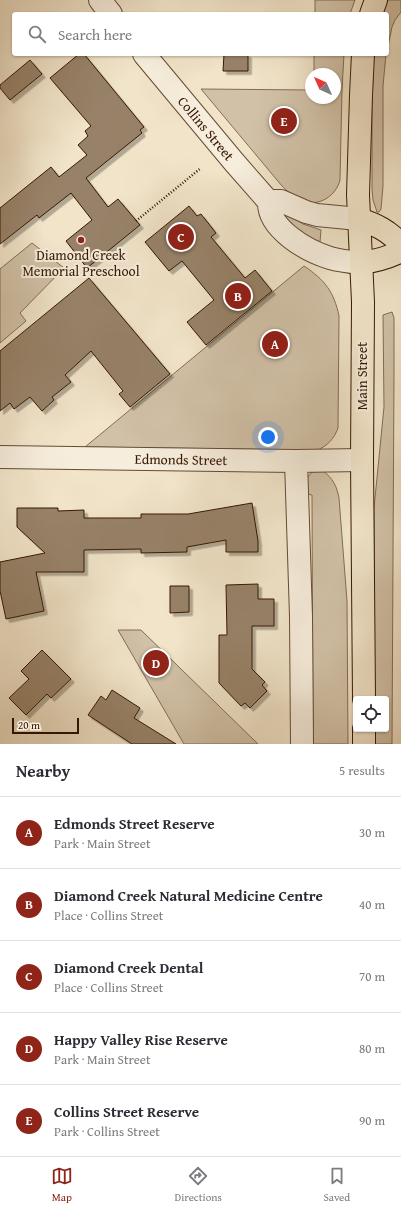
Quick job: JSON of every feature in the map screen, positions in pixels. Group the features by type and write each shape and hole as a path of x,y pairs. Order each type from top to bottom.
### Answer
{"main road":[{"path":"372,12 376,0"},
{"name":"Main Street","path":"363,56 360,110 359,219 363,302 362,460 364,696"},
{"path":"359,219 385,229 401,244"},
{"name":"Collins Street","path":"361,263 377,261 401,251"},
{"path":"364,732 364,744"}],"street":[{"path":"100,0 109,12"},
{"name":"Collins Street","path":"146,56 234,162 270,202 269,209 276,223 282,230 316,253 346,262 361,263"},
{"path":"270,202 281,201 317,215 359,219"},
{"name":"Edmonds Street","path":"0,457 362,460"},
{"path":"296,460 302,744"}],"path":[{"path":"136,221 201,168"}],"shaded area":[{"path":"315,0 355,0 351,12 315,12"},
{"path":"388,0 401,0 401,12 392,27 389,41 389,12 384,12"},
{"path":"314,56 344,56 340,180 335,191 326,199 315,202 303,201 289,193 201,89 305,90 305,104 341,104 341,68 314,68"},
{"path":"374,56 386,56 383,86 383,186 381,209 379,212 377,212 373,200 372,189 372,101"},
{"path":"284,212 303,224 321,230 320,242 296,231 280,213"},
{"path":"32,243 64,268 20,313 26,321 0,343 0,269"},
{"path":"304,266 318,276 328,287 339,316 338,428 328,444 318,450 85,447"},
{"path":"392,312 394,318 392,744 374,744 374,732 389,732 389,696 374,696 374,508 384,407 383,315"},
{"path":"323,471 334,483 339,498 347,601 348,744 313,744 312,495 307,494 305,480 312,472"},
{"path":"118,630 141,630 258,744 184,744"}],"building":[{"path":"77,56 86,56 144,127 140,130 142,133 86,178 108,207 118,199 140,225 87,268 66,241 92,220 71,193 39,218 37,215 0,244 0,208 51,167 59,177 87,155 78,145 88,136 85,131 91,126 50,78"},
{"path":"224,56 248,56 248,71 223,71"},
{"path":"30,60 42,74 10,100 0,88 0,85"},
{"path":"189,206 197,216 201,214 216,233 211,237 245,278 255,270 272,291 206,345 187,322 214,300 182,261 169,271 145,242"},
{"path":"89,278 170,374 130,407 119,394 123,391 91,351 65,375 71,382 52,397 54,400 42,411 30,397 14,409 10,403 0,411 0,351"},
{"path":"252,503 258,541 258,552 226,552 226,540 187,547 187,552 141,553 141,549 84,550 84,572 36,572 44,611 6,619 0,591 0,562 45,553 17,527 17,508 58,508 58,511 84,510 84,518 141,518 141,514 188,514"},
{"path":"258,584 258,599 274,599 274,626 252,626 252,669 265,682 262,685 267,691 250,708 245,703 241,706 219,683 219,635 227,635 226,585"},
{"path":"170,586 189,586 189,612 170,613"},
{"path":"42,650 71,679 51,698 47,694 26,715 9,698 29,679 21,671"},
{"path":"112,690 140,708 134,718 176,744 132,744 88,715 101,696 106,700"}],"place":[{"name":"Collins Street Reserve","path":"284,121"},
{"name":"Diamond Creek Dental","path":"181,237"},
{"name":"Diamond Creek Memorial Preschool","path":"81,240"},
{"name":"Diamond Creek Natural Medicine Centre","path":"238,296"},
{"name":"Edmonds Street Reserve","path":"275,344"},
{"name":"Happy Valley Rise Reserve","path":"156,663"}]}
